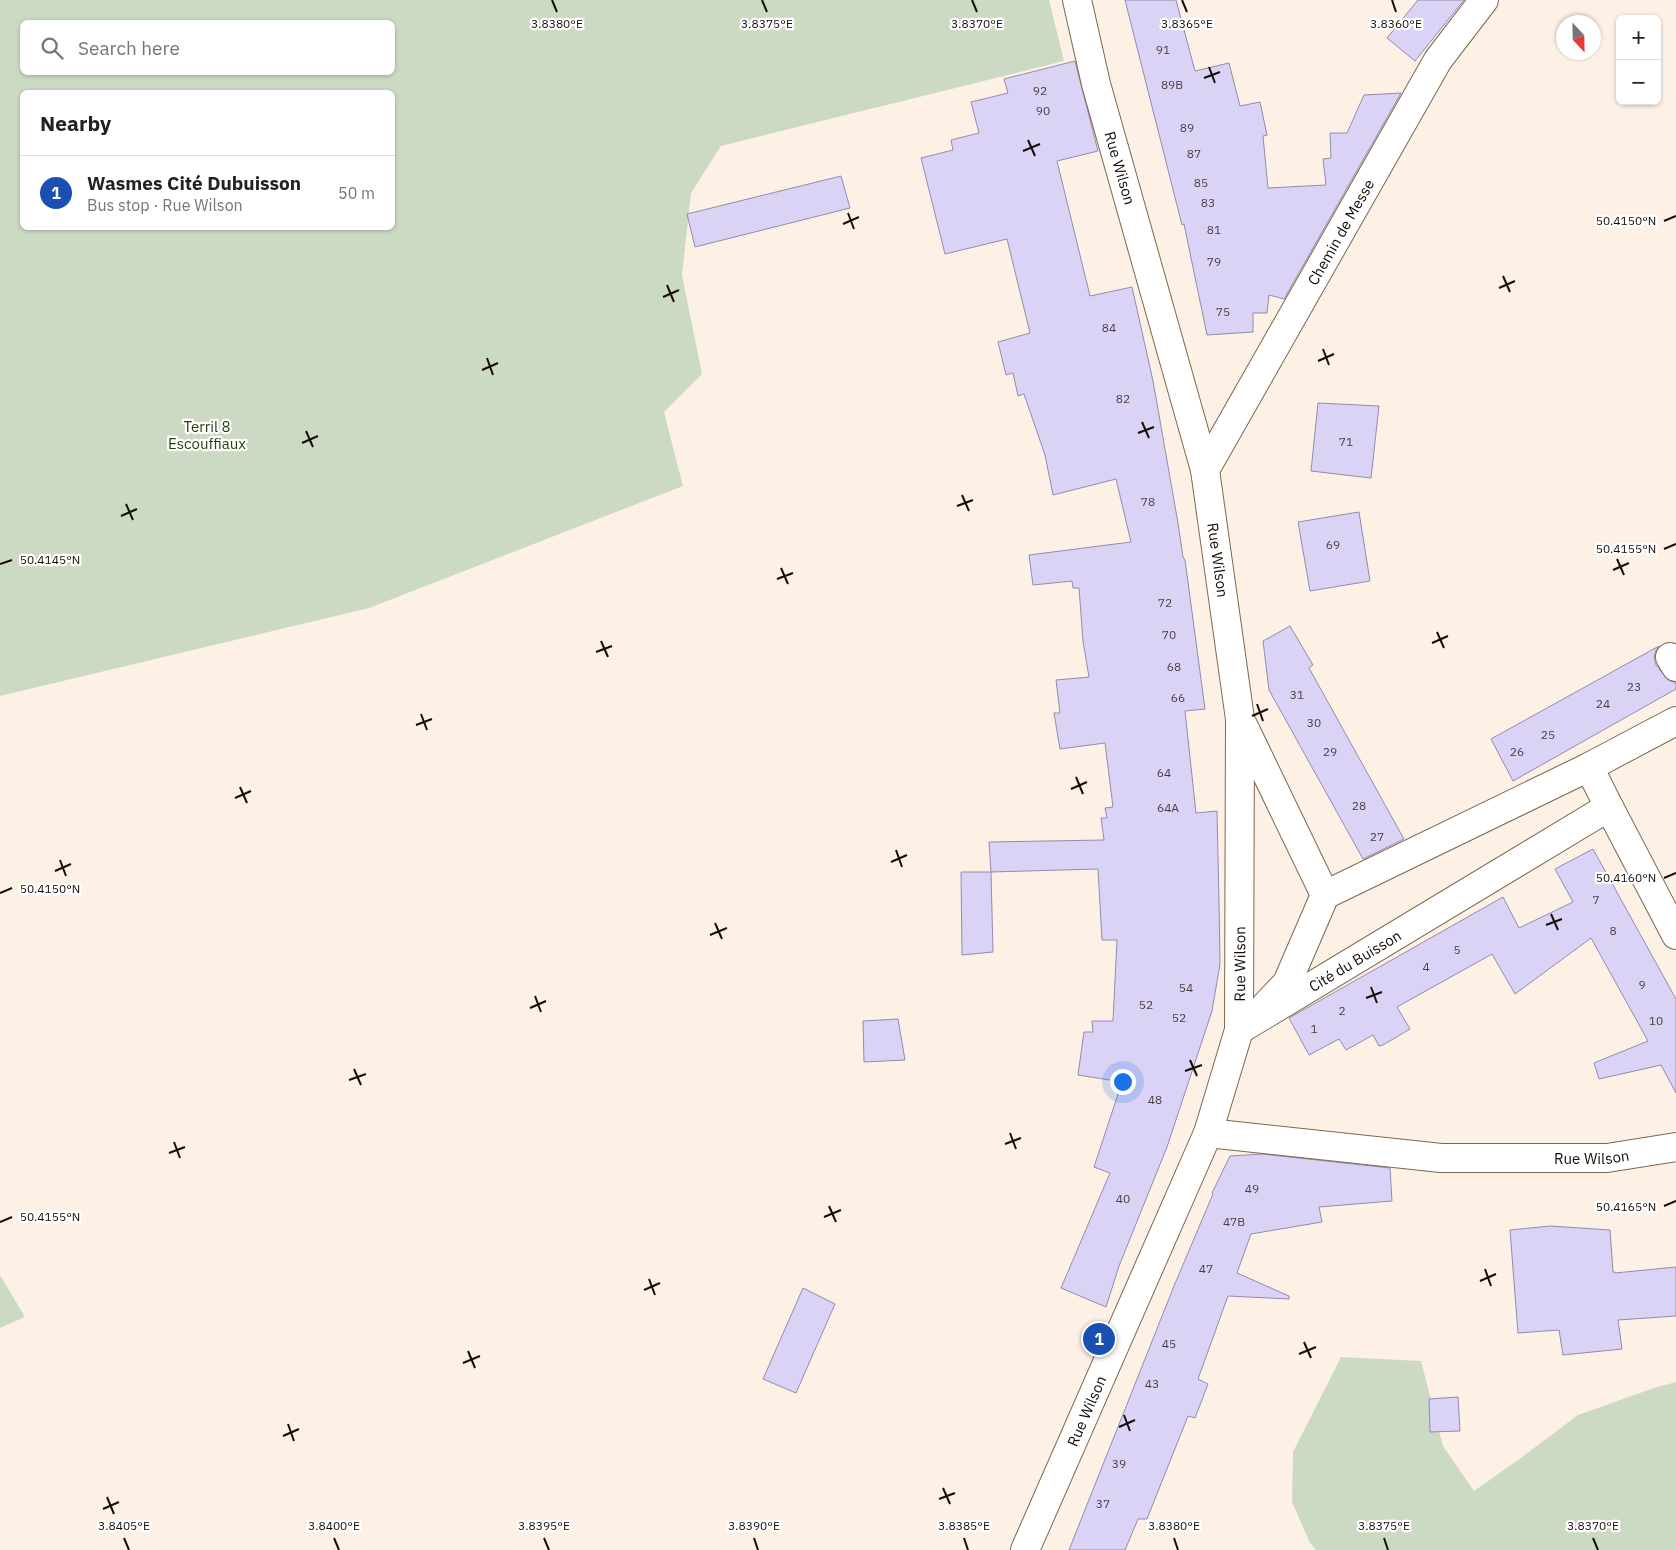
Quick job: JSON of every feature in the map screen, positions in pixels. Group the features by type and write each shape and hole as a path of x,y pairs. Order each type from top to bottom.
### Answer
{"street":[{"name":"Rue Wilson","path":"1025,1550 1208,1133 1239,1030 1240,719 1205,470 1096,84 1077,0"},
{"name":"Chemin de Messe","path":"1205,470 1335,245 1438,60 1484,0"},
{"path":"1240,719 1325,895 1589,767 1676,721"},
{"path":"1589,767 1676,935"},
{"name":"Cité du Buisson","path":"1239,1030 1609,807"},
{"name":"Cité du Buisson","path":"1239,1030 1287,983 1325,895"},
{"name":"Rue Wilson","path":"1208,1133 1441,1158 1607,1158 1676,1147"}],"green space":[{"name":"Terril 8 Escouffiaux","path":"0,0 1049,0 1064,61 721,146 691,193 682,275 702,374 664,412 683,486 369,608 0,696"},
{"path":"0,1275 25,1317 0,1328"},
{"path":"1341,1357 1421,1361 1443,1446 1474,1491 1578,1415 1676,1382 1676,1550 1316,1550 1310,1543 1292,1502 1293,1452"}],"building":[{"path":"1125,0 1176,0 1195,71 1229,63 1240,106 1260,102 1267,135 1263,136 1268,188 1326,185 1323,159 1331,158 1330,133 1347,133 1364,95 1401,93 1284,299 1269,295 1267,313 1253,313 1253,332 1207,335 1184,224 1182,225"},
{"path":"1418,0 1464,0 1415,61 1387,38"},
{"path":"1075,61 1098,151 1057,161 1090,296 1132,287 1153,381 1185,560 1205,709 1185,711 1196,813 1217,811 1220,964 1212,1011 1167,1147 1119,1266 1106,1307 1061,1288 1110,1173 1094,1167 1122,1082 1078,1075 1084,1032 1093,1032 1092,1021 1113,1021 1117,940 1102,940 1098,869 991,872 989,842 1104,840 1101,818 1107,818 1105,808 1113,807 1105,743 1060,749 1054,713 1060,713 1056,680 1089,677 1083,641 1079,588 1073,588 1072,581 1033,585 1029,555 1131,542 1116,479 1053,495 1045,455 1024,394 1018,396 1013,373 1006,375 998,342 1030,333 1007,239 945,254 921,158 953,150 951,140 979,133 971,102 1008,93 1004,79"},
{"path":"841,176 850,208 695,247 687,214"},
{"path":"1318,403 1379,406 1371,478 1311,471"},
{"path":"1359,512 1370,581 1310,591 1298,522"},
{"path":"1290,626 1313,665 1309,668 1404,839 1363,859 1269,690 1263,641"},
{"path":"1659,646 1654,657 1656,665 1668,680 1676,683 1676,689 1513,781 1491,739"},
{"path":"1593,849 1676,999 1676,1093 1661,1065 1599,1079 1594,1063 1648,1041 1591,938 1515,994 1492,954 1397,1007 1410,1029 1383,1045 1379,1046 1373,1035 1346,1050 1339,1039 1309,1055 1289,1018 1503,897 1519,928 1573,902 1555,869"},
{"path":"961,872 991,872 993,952 962,955"},
{"path":"898,1019 905,1060 864,1062 863,1021"},
{"path":"1262,1154 1390,1168 1392,1201 1319,1207 1322,1222 1251,1234 1237,1273 1289,1296 1289,1299 1228,1296 1198,1379 1208,1384 1195,1418 1188,1416 1147,1519 1138,1519 1125,1550 1069,1550 1212,1193 1230,1156"},
{"path":"1550,1226 1610,1230 1613,1272 1615,1273 1676,1267 1676,1316 1618,1320 1622,1349 1563,1355 1559,1330 1518,1333 1510,1230"},
{"path":"803,1288 835,1304 796,1393 763,1379"},
{"path":"1458,1397 1460,1431 1430,1432 1429,1399"}],"place":[{"name":"Wasmes Cité Dubuisson","path":"1099,1339"}]}
